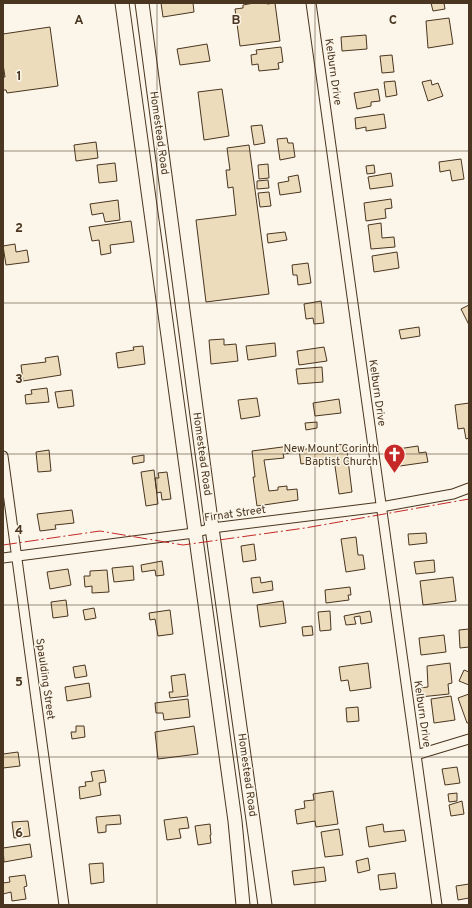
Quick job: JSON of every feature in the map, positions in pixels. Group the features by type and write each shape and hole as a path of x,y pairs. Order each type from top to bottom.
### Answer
{"main road":[{"name":"Homestead Road","path":"122,3 194,533 235,821 243,903"},
{"name":"Homestead Road","path":"142,3 212,528 265,905"},
{"path":"137,113 156,112"},
{"path":"158,265 176,260"},
{"path":"218,699 236,696"},
{"path":"235,821 253,819"}],"street":[{"name":"Kelburn Drive","path":"311,3 437,905"},
{"name":"Spaulding Street","path":"3,456 64,905"},
{"name":"Firnat Street","path":"3,558 194,533 212,528 381,507 453,494 469,488"},
{"path":"416,755 469,740"}],"building":[{"path":"161,3 193,3 194,12 163,17"},
{"path":"254,3 275,3 280,41 240,46 235,9 243,8 243,5"},
{"path":"431,3 444,3 445,9 433,11"},
{"path":"449,18 453,44 428,48 426,21"},
{"path":"50,27 58,86 7,93 6,90 3,90 3,77 5,77 3,64 3,34"},
{"path":"366,35 367,49 342,51 341,37"},
{"path":"207,44 210,61 180,65 177,49"},
{"path":"281,47 283,62 278,63 279,69 259,71 258,64 252,65 251,55 257,54 256,50"},
{"path":"392,55 394,72 382,73 380,56"},
{"path":"431,80 432,85 438,83 443,96 428,101 422,82"},
{"path":"395,81 397,95 386,97 384,82"},
{"path":"222,89 229,136 204,140 198,92"},
{"path":"378,89 380,101 371,102 371,106 357,109 354,93"},
{"path":"384,114 386,128 366,131 366,127 356,129 355,118"},
{"path":"262,125 265,143 254,145 251,126"},
{"path":"287,138 288,143 293,143 295,157 280,160 277,139"},
{"path":"96,142 98,158 76,161 74,145"},
{"path":"249,145 269,294 206,302 196,220 236,215 233,187 228,188 226,170 230,170 227,148"},
{"path":"461,159 464,179 452,181 450,170 440,172 439,162"},
{"path":"115,163 117,181 99,183 97,165"},
{"path":"268,164 269,178 259,179 258,165"},
{"path":"374,165 375,173 367,174 366,166"},
{"path":"391,173 393,186 370,189 368,177"},
{"path":"298,175 301,192 280,195 278,183 289,181 288,177"},
{"path":"268,180 269,188 257,189 257,181"},
{"path":"269,192 271,206 260,207 258,193"},
{"path":"391,199 392,208 385,209 386,218 366,221 364,203"},
{"path":"118,200 120,220 105,222 103,213 92,215 90,204"},
{"path":"131,221 134,242 110,245 111,253 101,255 99,240 92,241 89,227"},
{"path":"381,223 382,238 394,237 395,247 371,249 368,225"},
{"path":"285,232 287,240 268,243 267,234"},
{"path":"15,244 16,252 27,250 29,262 6,265 3,246"},
{"path":"397,252 399,268 374,272 372,256"},
{"path":"308,263 311,283 298,285 297,275 293,275 292,265"},
{"path":"321,301 324,323 314,324 313,318 306,319 304,304"},
{"path":"469,305 469,325 461,309"},
{"path":"419,327 420,336 401,339 399,330"},
{"path":"224,339 224,345 236,344 238,361 211,364 209,340"},
{"path":"275,343 276,356 248,360 246,346"},
{"path":"143,346 145,364 118,368 116,353 134,350 133,347"},
{"path":"324,347 327,361 299,365 297,351"},
{"path":"58,356 61,375 23,381 21,365 46,362 45,358"},
{"path":"322,367 323,382 298,384 296,369"},
{"path":"47,388 49,402 26,404 25,395 32,394 31,390"},
{"path":"72,390 74,406 58,408 55,392"},
{"path":"257,398 260,416 241,419 238,400"},
{"path":"339,399 341,413 315,416 313,403"},
{"path":"469,403 469,438 466,439 464,428 458,429 455,405"},
{"path":"317,422 317,428 306,430 305,423"},
{"path":"346,444 352,492 339,494 334,459 301,464 299,450"},
{"path":"290,446 291,453 283,454 284,458 264,460 269,491 278,490 278,487 287,486 287,490 297,489 298,500 257,506 253,477 255,477 252,451"},
{"path":"418,446 419,453 426,452 428,462 393,467 391,450"},
{"path":"49,450 51,471 38,472 36,452"},
{"path":"144,455 144,462 133,464 132,457"},
{"path":"154,470 158,504 146,506 141,472"},
{"path":"167,472 171,499 162,500 161,492 157,493 155,478 159,478 158,473"},
{"path":"72,510 74,523 55,525 56,529 40,531 37,514"},
{"path":"426,533 427,543 409,545 408,534"},
{"path":"356,537 358,555 363,555 365,569 346,572 341,539"},
{"path":"254,544 256,560 243,562 241,546"},
{"path":"434,560 435,572 416,574 414,562"},
{"path":"162,561 164,575 156,576 155,570 142,572 141,565"},
{"path":"133,566 134,580 114,582 112,568"},
{"path":"68,569 71,585 50,589 47,572"},
{"path":"107,570 109,592 92,593 92,586 85,587 84,576 90,576 90,571"},
{"path":"260,577 261,583 272,581 273,590 253,593 251,578"},
{"path":"453,577 456,601 423,605 420,581"},
{"path":"350,587 351,595 348,595 349,600 326,603 325,590"},
{"path":"66,600 68,616 53,618 51,602"},
{"path":"283,601 286,623 260,627 257,605"},
{"path":"94,608 96,618 85,620 83,610"},
{"path":"170,610 173,634 158,636 155,619 150,620 149,613"},
{"path":"330,611 331,630 320,631 318,612"},
{"path":"370,611 372,622 361,624 360,616 354,617 356,624 346,625 344,616"},
{"path":"312,626 313,635 303,636 302,627"},
{"path":"469,629 469,647 460,648 459,630"},
{"path":"444,635 446,652 421,655 419,638"},
{"path":"368,663 371,688 350,691 348,680 341,681 339,667"},
{"path":"450,663 452,683 448,684 449,694 420,697 419,688 428,687 427,666"},
{"path":"85,665 87,676 75,678 73,667"},
{"path":"464,670 469,672 469,685 459,681"},
{"path":"185,674 188,696 170,698 169,692 173,692 171,676"},
{"path":"89,683 91,697 67,701 65,687"},
{"path":"469,694 469,723 467,723 458,698"},
{"path":"451,696 455,720 434,723 431,699"},
{"path":"188,699 190,717 164,720 163,713 156,713 155,703"},
{"path":"358,707 359,721 347,722 346,708"},
{"path":"76,726 84,726 85,737 72,739 71,732 76,732"},
{"path":"194,726 198,754 158,759 155,732"},
{"path":"18,752 20,766 3,768 3,754"},
{"path":"457,767 460,783 445,785 442,769"},
{"path":"104,770 106,782 99,783 101,795 80,799 79,787 86,786 85,782 93,781 91,772"},
{"path":"333,791 338,824 316,827 315,821 297,824 295,810 305,808 304,801 314,800 313,794"},
{"path":"457,793 457,801 449,802 448,794"},
{"path":"462,801 464,814 451,816 449,805"},
{"path":"120,815 121,824 106,825 106,832 98,833 96,817"},
{"path":"187,817 189,828 179,829 181,838 167,840 164,820"},
{"path":"28,821 30,836 14,838 12,822"},
{"path":"210,824 211,843 198,845 195,826"},
{"path":"383,824 384,832 404,830 406,841 369,847 366,827"},
{"path":"339,829 343,855 325,857 321,832"},
{"path":"30,844 32,857 4,862 3,848"},
{"path":"368,858 370,870 358,873 356,861"},
{"path":"103,863 104,882 91,884 89,864"},
{"path":"324,867 326,881 294,885 292,871"},
{"path":"395,873 397,888 380,890 378,875"},
{"path":"25,875 27,886 24,887 26,899 12,901 11,892 3,894 3,883 10,882 9,877"},
{"path":"469,884 469,898 458,900 456,886"}],"power":[{"path":"3,545 100,531 183,545 305,528 469,499"}],"place":[{"name":"New Mount Corinth Baptist Church","path":"394,474"}]}
